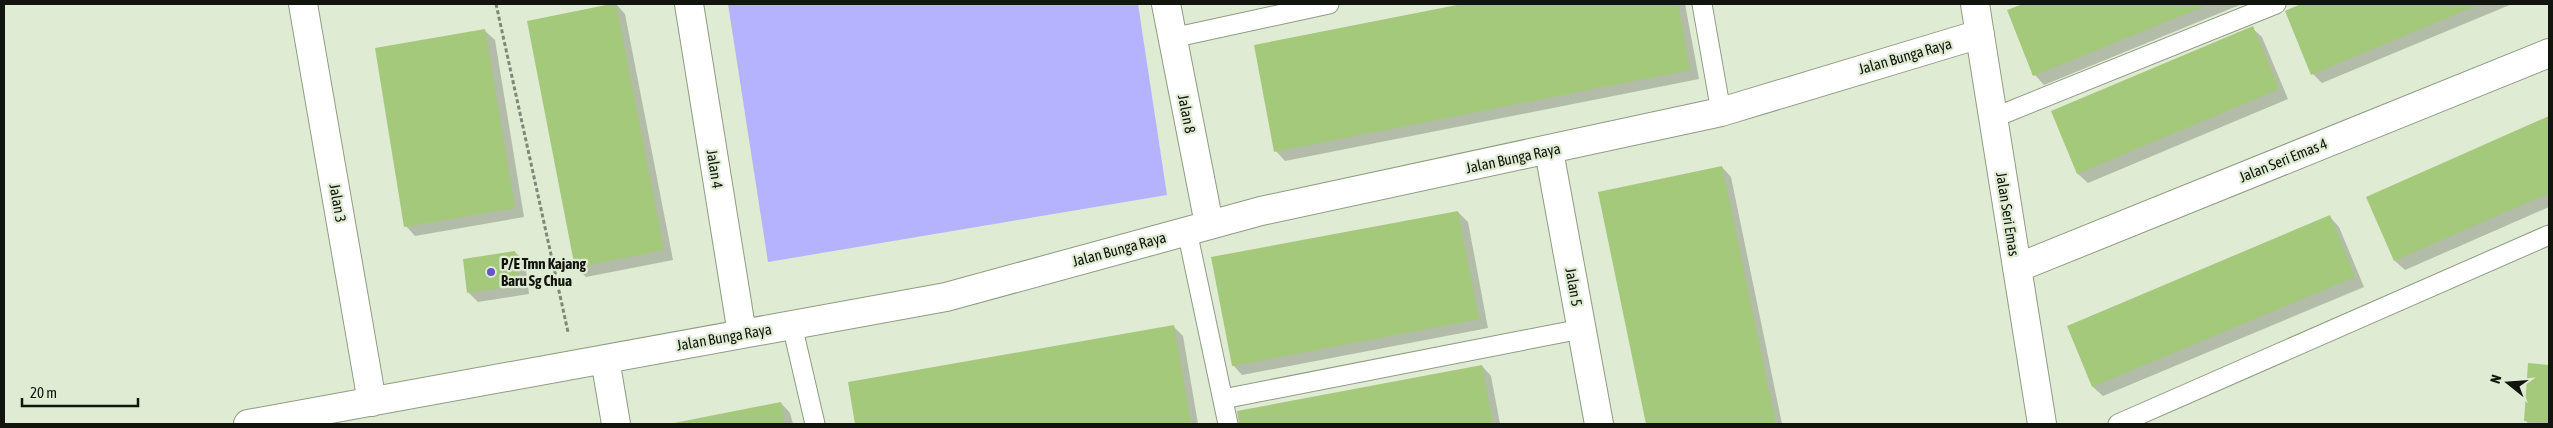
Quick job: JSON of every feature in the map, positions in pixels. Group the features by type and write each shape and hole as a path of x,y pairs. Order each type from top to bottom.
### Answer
{"street":[{"name":"Jalan 3","path":"303,4 372,402"},
{"name":"Jalan 4","path":"689,4 742,334"},
{"name":"Jalan 8","path":"1166,4 1198,227"},
{"name":"Jalan Seri Emas","path":"1975,4 2042,424"},
{"name":"Jalan Bunga Raya","path":"248,424 946,297 1198,227 1721,112 1980,34"},
{"name":"Jalan Seri Emas 4","path":"2017,268 2549,53"},
{"name":"Jalan 5","path":"1549,151 1598,424"},
{"path":"605,359 616,424"}],"lane":[{"path":"1172,38 1330,4"},
{"path":"1702,4 1721,112"},
{"path":"1992,118 2276,4"},
{"path":"1198,227 1228,424"},
{"path":"2118,424 2549,235"},
{"path":"792,325 815,424"},
{"path":"1223,399 1581,329"}],"path":[{"path":"496,4 575,365"}],"shaded area":[{"path":"728,4 1138,4 1167,195 768,262"}],"building":[{"path":"616,4 664,250 575,268 527,21"},
{"path":"1462,4 1678,4 1690,70 1274,152 1254,45"},
{"path":"2023,4 2210,4 2033,76 2007,10"},
{"path":"2301,4 2480,4 2311,75 2285,11"},
{"path":"2253,26 2279,89 2077,174 2051,111"},
{"path":"485,29 515,208 404,227 375,48"},
{"path":"2549,116 2549,193 2394,261 2366,197"},
{"path":"1722,166 1776,424 1646,424 1598,192"},
{"path":"1458,211 1479,319 1232,366 1211,257"},
{"path":"2330,215 2355,277 2092,387 2067,326"},
{"name":"P/E Tmn Kajang Baru Sg Chua","path":"515,251 520,285 467,293 463,259"},
{"path":"1174,325 1191,424 855,424 848,382"},
{"path":"2528,363 2549,365 2549,422 2524,421"},
{"path":"1482,365 1493,424 1239,424 1237,411"},
{"path":"781,402 785,424 674,424 674,423"}],"place":[{"name":"P/E Tmn Kajang Baru Sg Chua","path":"491,272"}]}
